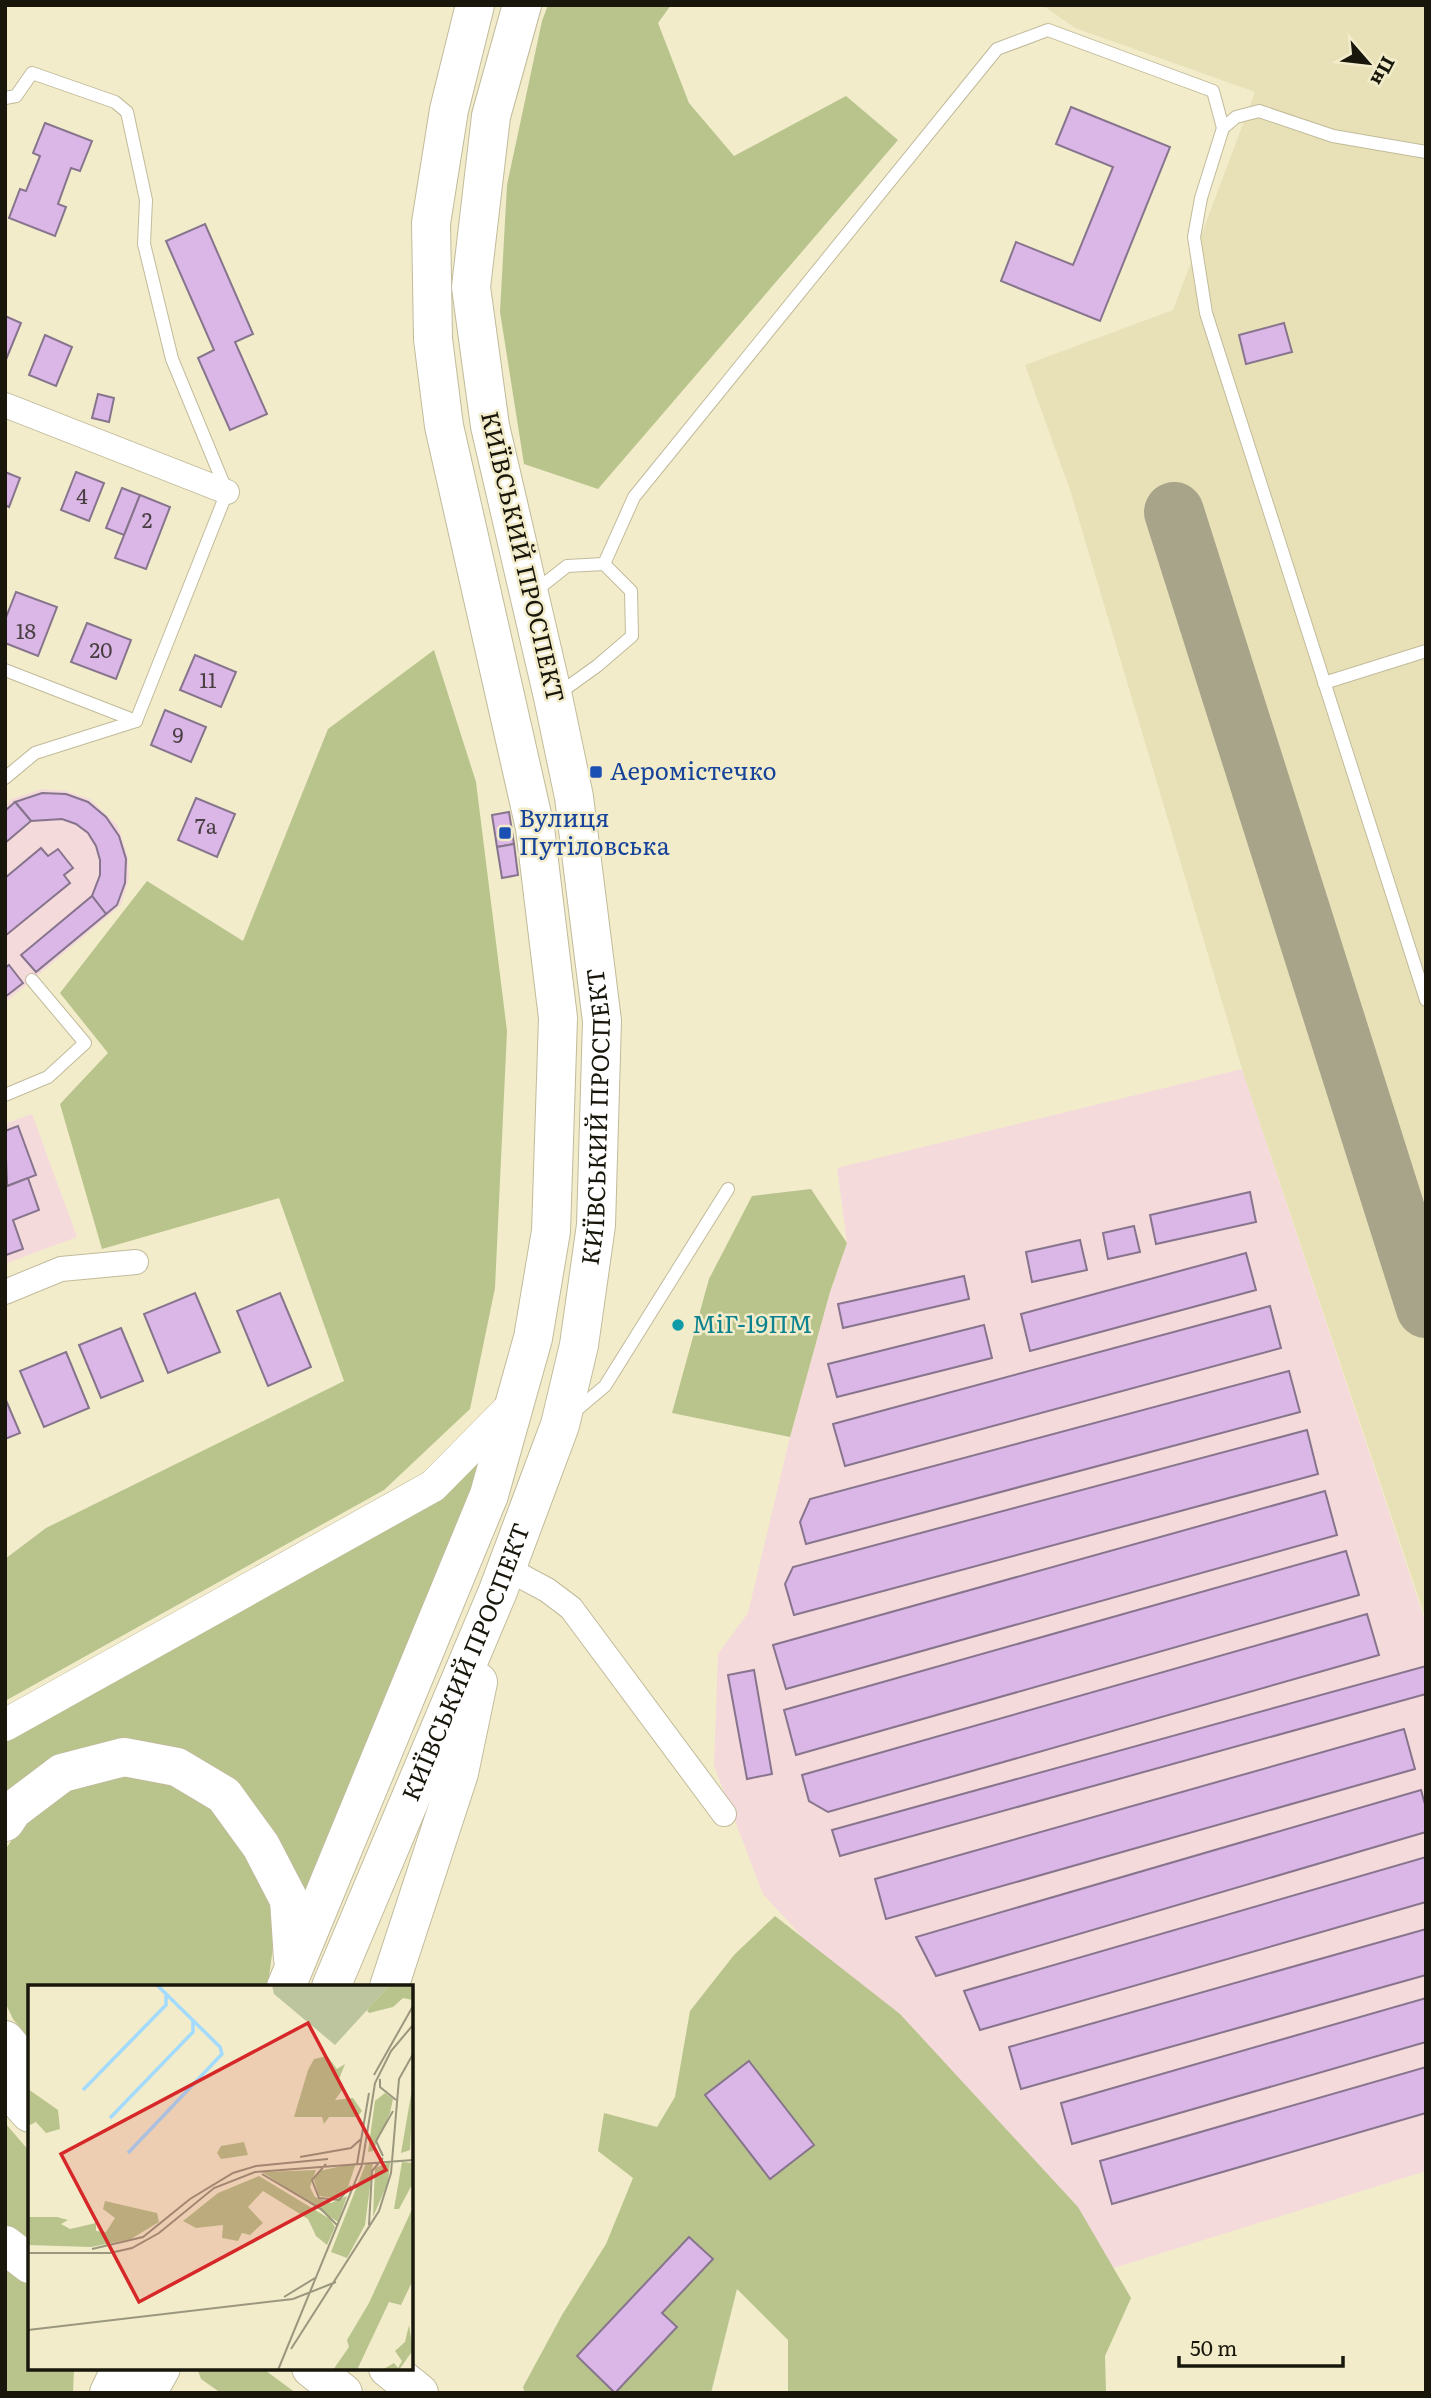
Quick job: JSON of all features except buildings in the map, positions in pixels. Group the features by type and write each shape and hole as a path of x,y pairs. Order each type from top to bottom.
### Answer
{"main road":[{"name":"КИЇВСЬКИЙ ПРОСПЕКТ","path":"290,1978 489,1495 533,1338 551,1231 558,1018 535,828 486,622 444,426 433,339 431,223 449,110 475,5"},
{"name":"КИЇВСЬКИЙ ПРОСПЕКТ","path":"332,1985 502,1579 560,1425 579,1345 596,1226 602,1021 574,797 554,697 491,426 471,287 491,116 522,5"},
{"path":"486,622 530,595"},
{"path":"507,707 554,697"},
{"path":"533,1338 545,1355 563,1358 579,1345"},
{"path":"517,1401 534,1399 549,1404 560,1425"},
{"path":"390,1985 458,1773 502,1579"},
{"path":"5,1822 13,1810 62,1773 124,1757 177,1767 224,1795 261,1846 289,1900 290,1978"},
{"path":"5,2040 28,2068"},
{"path":"5,2072 28,2090"},
{"path":"5,2085 28,2111"},
{"path":"5,2245 28,2262"},
{"path":"97,2370 100,2378 99,2393"},
{"path":"109,2393 120,2370"},
{"path":"147,2393 160,2370"},
{"path":"314,2370 343,2393"},
{"path":"390,2370 419,2393"}],"street":[{"path":"5,405 227,492"},
{"path":"5,1292 61,1269 136,1262"},
{"path":"5,1725 433,1486 517,1401"},
{"path":"502,1579 547,1590 571,1608 724,1815"}],"lane":[{"path":"604,564 634,497 997,49 1048,30 1213,91 1223,128"},
{"path":"5,98 16,96 32,73 115,102 127,112 146,200 144,244 172,359 227,492 136,721"},
{"path":"1426,152 1333,136 1259,111 1236,117 1223,128 1201,198 1194,237 1206,313 1426,1000"},
{"path":"530,595 567,566 604,564 631,591 632,636 554,697"},
{"path":"1324,683 1426,651"},
{"path":"5,670 136,721"},
{"path":"5,778 36,753 136,721"},
{"path":"5,1095 48,1077 85,1043 32,981"},
{"path":"560,1425 605,1386 729,1189"}],"shaded area":[{"path":"1042,5 1426,5 1426,1620 1242,1069 1070,490 1025,365 1173,310 1255,92 1075,28"},
{"path":"42,789 65,791 90,799 118,826 128,857 129,879 121,905 5,1003 5,805 12,799"},
{"path":"1242,1069 1426,1624 1426,2171 1075,2280 1051,2209 763,1894 714,1766 718,1654 748,1613 790,1437 830,1292 847,1243 837,1168"},
{"path":"32,1114 77,1237 5,1264 5,1124"}],"green space":[{"path":"548,5 671,5 658,23 689,103 734,156 846,96 898,140 598,489 524,464 500,312 507,185 542,21"},
{"path":"434,650 476,782 507,1031 495,1288 470,1409 384,1490 5,1701 5,1559 46,1528 344,1381 279,1198 102,1249 60,1104 108,1053 60,993 147,881 243,941 328,729"},
{"path":"811,1189 847,1243 830,1292 790,1437 672,1413 709,1279 752,1196"},
{"path":"487,1445 460,1525 298,1924 181,1752 5,1799 5,1735"},
{"path":"143,1769 216,1808 265,1884 275,1932 266,1985 28,1985 28,2038 13,2019 5,2002 5,1850 26,1819 73,1786"},
{"path":"775,1916 900,2014 1078,2207 1131,2298 1105,2356 1106,2393 788,2393 788,2340 737,2289 711,2393 525,2393 523,2387 562,2315 606,2244 633,2178 598,2151 604,2113 657,2127 675,2097 690,2011 734,1955"},
{"path":"5,2123 28,2150 28,2247 5,2226"},
{"path":"5,2267 28,2284 28,2370 74,2370 73,2393 5,2393"},
{"path":"198,2370 265,2370 296,2393 221,2393 201,2379"}],"taxiway":[{"path":"1174,512 1426,1308"}],"place":[{"name":"Аеромістечко","path":"596,772"},
{"name":"Вулиця Путіловська","path":"505,833"},
{"name":"МіГ-19ПМ","path":"678,1325"}]}
